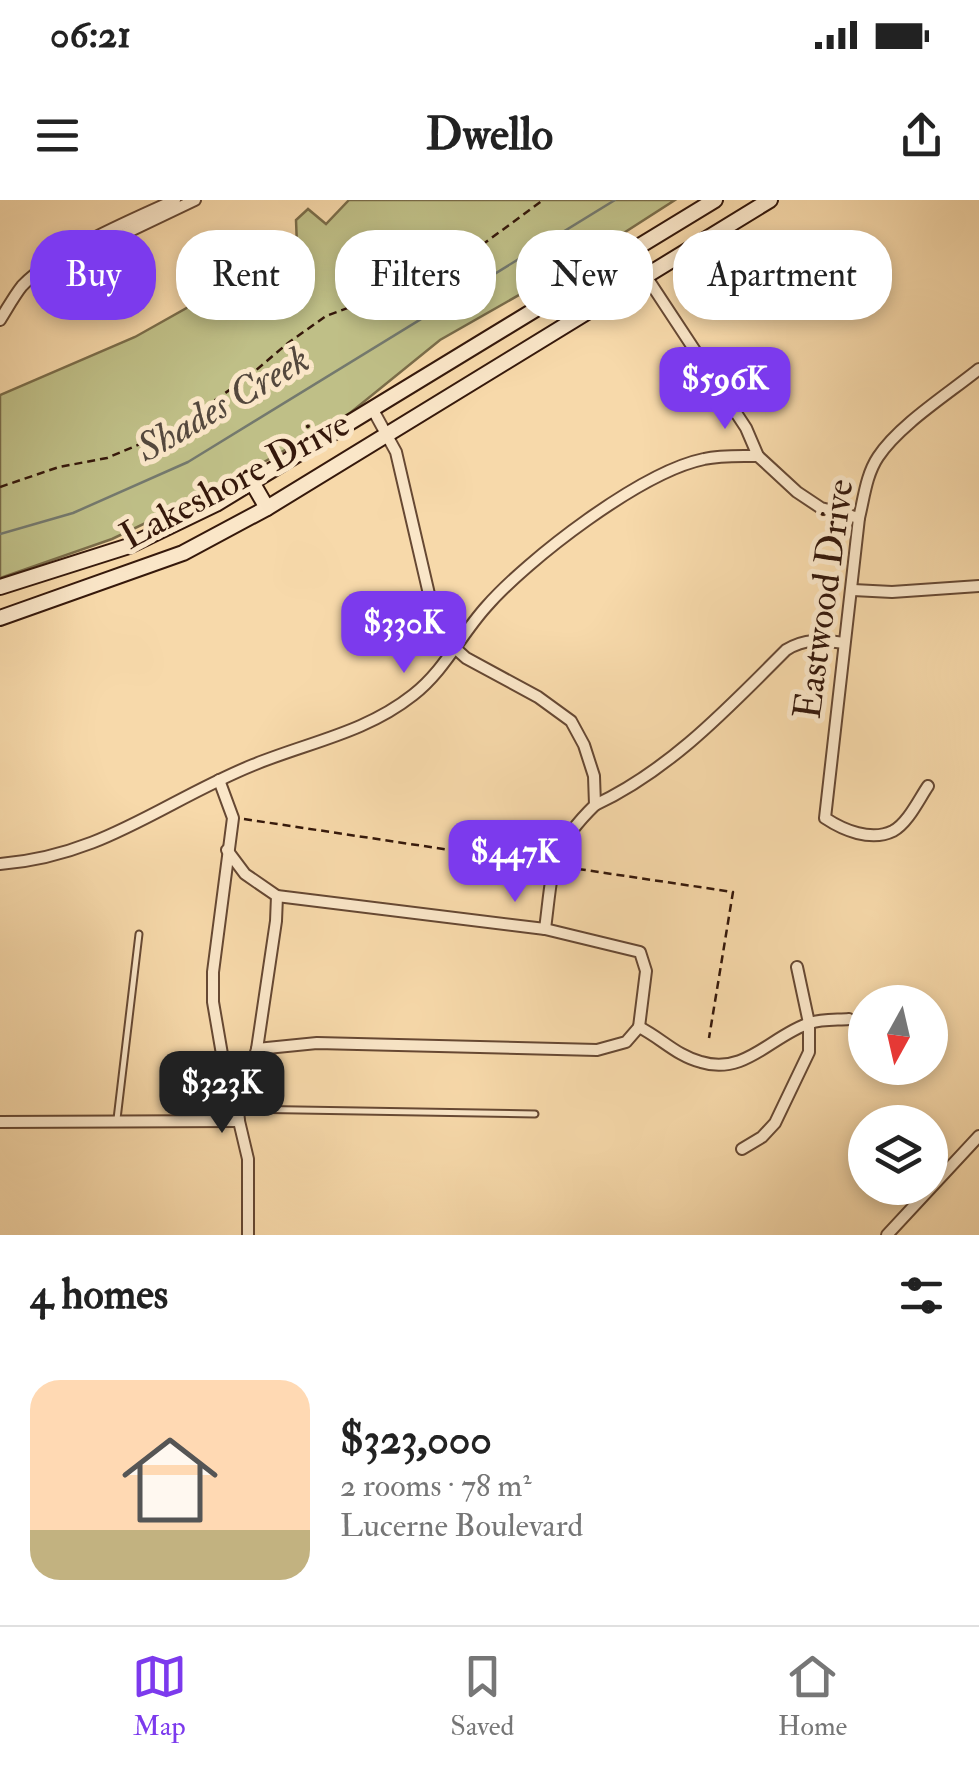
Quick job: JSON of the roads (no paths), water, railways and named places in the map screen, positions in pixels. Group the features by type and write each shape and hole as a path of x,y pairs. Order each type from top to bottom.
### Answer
{"main road":[{"name":"Lakeshore Drive","path":"653,238 715,200"},
{"name":"Lakeshore Drive","path":"653,270 770,200"},
{"name":"Lakeshore Drive","path":"0,587 129,546 252,482 519,320"},
{"name":"Lakeshore Drive","path":"0,618 183,552 267,508 573,320"},
{"path":"252,482 267,508"}],"street":[{"path":"109,230 175,200"},
{"path":"133,230 195,200"},
{"path":"0,320 30,279"},
{"path":"653,287 746,428 758,456 821,508 860,518"},
{"name":"Eastwood Drive","path":"928,786 894,831 843,831 825,818 866,484 878,458 901,432 979,369"},
{"name":"Lakeshore Drive","path":"373,410 386,437"},
{"path":"386,437 396,452 432,607 456,649 571,721 594,776 595,805"},
{"path":"0,864 43,859 119,832 250,766 375,720 416,693 456,649 485,608 520,572 566,535 638,488 682,466 705,459 758,456"},
{"path":"853,590 892,592 979,586"},
{"path":"545,929 554,865 569,830 595,805 620,794 676,753 718,718 786,650 817,640 844,643"},
{"path":"220,780 232,818 212,1002 223,1060 236,1086 248,1158 248,1235"},
{"path":"227,850 244,874 276,896 545,929 640,952 646,971 639,1027 626,1042 597,1050 317,1043 257,1049"},
{"path":"236,1086 251,1068 257,1049 276,921 276,896"},
{"path":"742,1149 762,1138 775,1123 809,1052 809,1023 798,968"},
{"path":"639,1027 679,1054 704,1064 722,1065 754,1056 809,1023 848,1019"},
{"path":"0,1122 117,1122 239,1115"},
{"path":"887,1235 979,1136"}],"lane":[{"path":"117,1122 139,934"},
{"path":"239,1115 535,1114"}],"waterway":[{"name":"Shades Creek","path":"0,534 73,513 188,462 615,200"}]}
